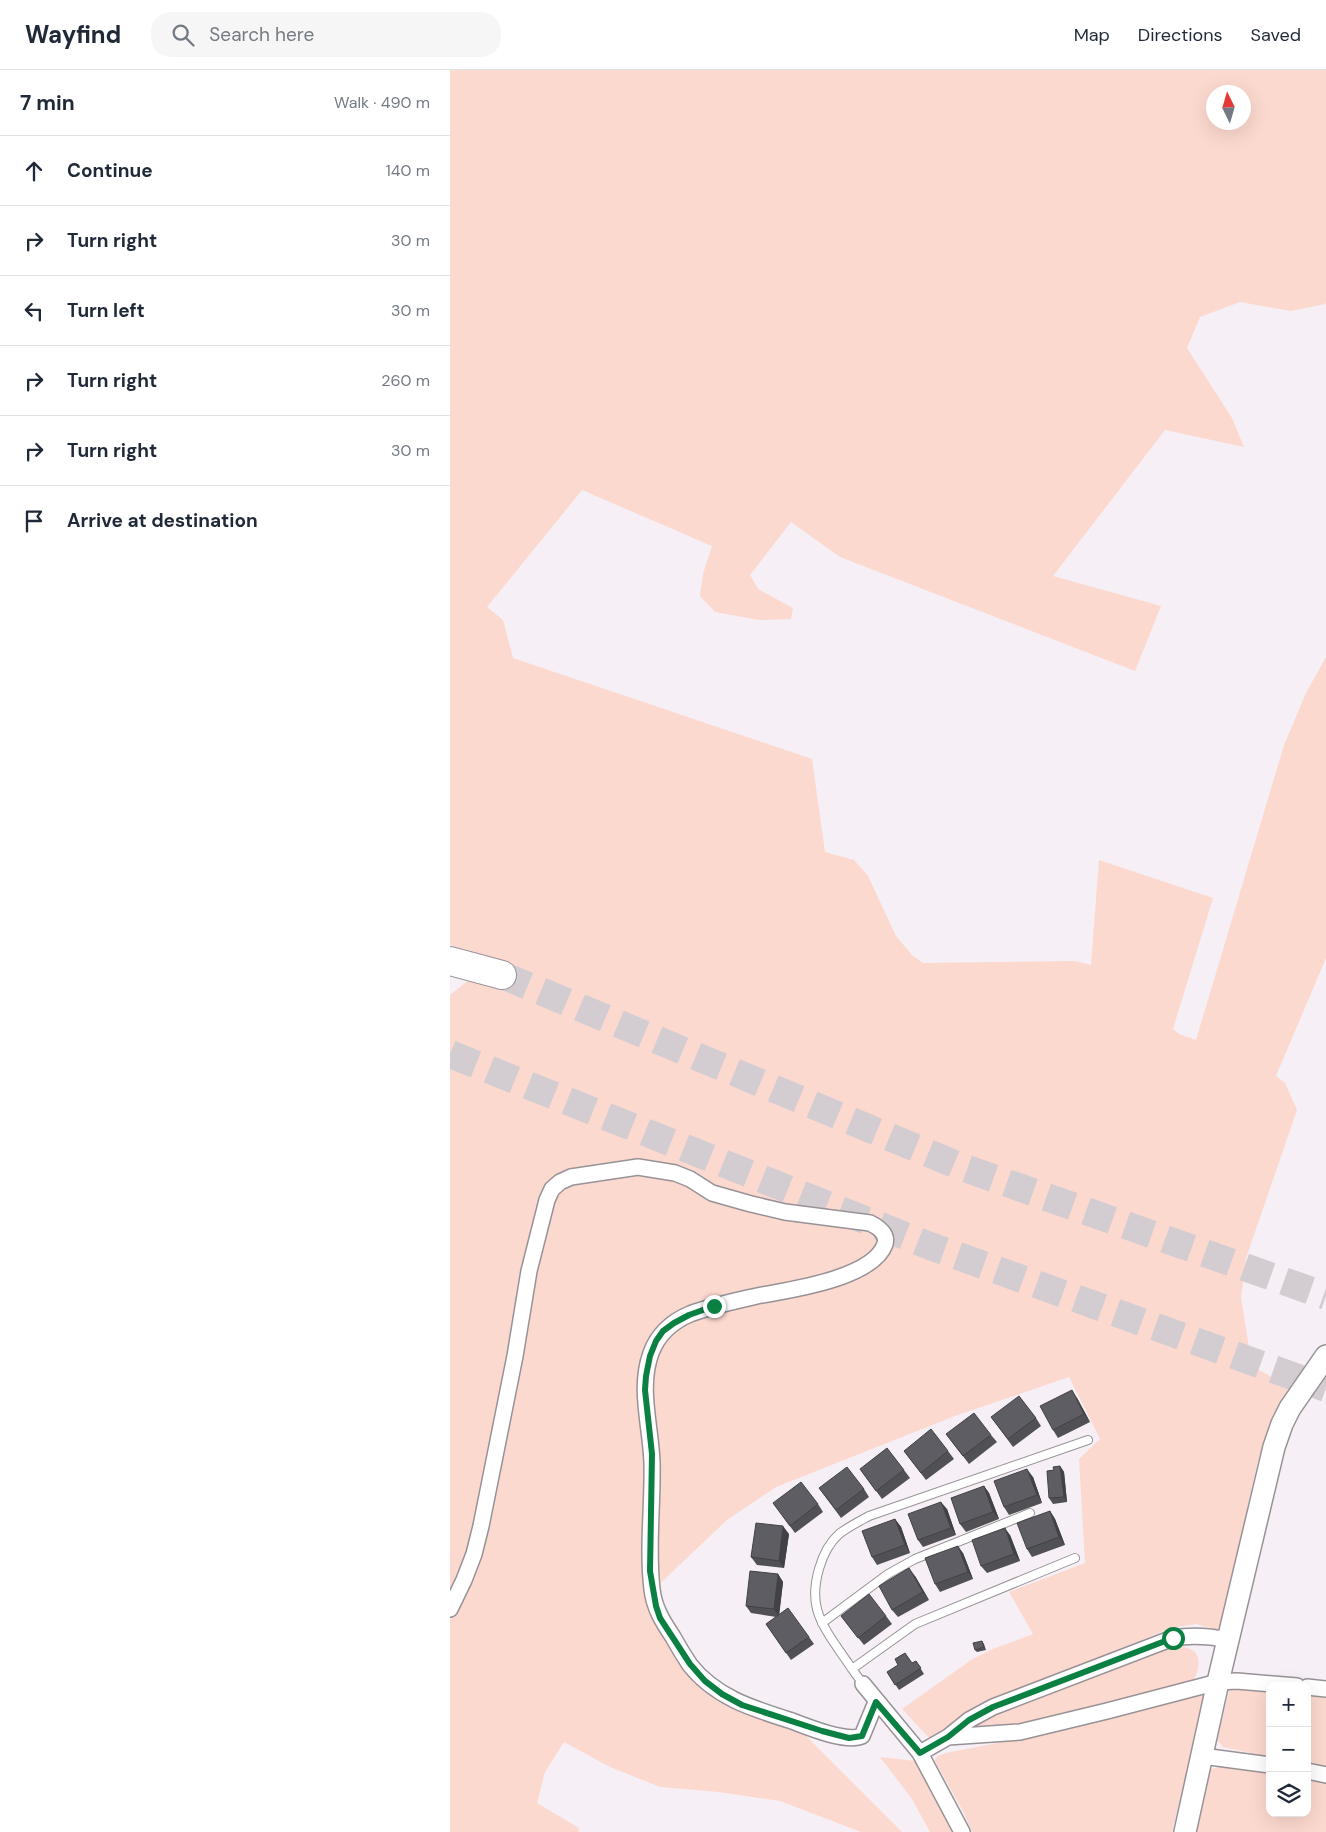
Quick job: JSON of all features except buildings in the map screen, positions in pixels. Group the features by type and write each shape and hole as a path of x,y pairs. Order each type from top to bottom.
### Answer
{"highway":[{"path":"450,961 502,975"}],"street":[{"path":"450,1608 474,1554 481,1526 529,1271 547,1200 552,1189 560,1182 571,1177 620,1168 638,1167 676,1173 690,1179 712,1193 729,1198 786,1212 870,1223 878,1227 884,1234 886,1242 881,1251 850,1273 799,1290 757,1296 714,1306 674,1323 663,1331 656,1341 650,1356 645,1390 652,1454 650,1571 652,1591 660,1618 690,1664 705,1681 722,1694 742,1705 849,1738 862,1736 876,1702"},
{"path":"1186,1832 1218,1682 1274,1448 1290,1408 1326,1356"},
{"path":"920,1753 948,1737 969,1720 993,1707 1173,1638 1205,1636 1228,1640"},
{"path":"948,1737 1020,1732 1218,1682 1236,1681 1266,1683"},
{"path":"863,1684 920,1753 962,1832"},
{"path":"1311,1687 1326,1689"},
{"path":"1202,1756 1266,1764"},
{"path":"1311,1771 1326,1775"}],"lane":[{"path":"863,1684 822,1622 817,1610 815,1592 818,1573 824,1554 837,1535 869,1516 1088,1440"},
{"path":"822,1622 888,1574 915,1559 1030,1513"},
{"path":"852,1669 915,1624 1076,1558"}],"shaded area":[{"path":"450,70 1326,70 1325,304 1291,311 1240,302 1200,317 1187,348 1232,418 1244,447 1165,430 1053,576 1161,606 1135,671 840,557 791,522 750,575 758,589 793,608 791,619 759,620 715,612 700,596 703,574 712,546 582,490 487,607 503,620 513,658 812,759 825,852 854,860 868,876 896,936 912,955 923,963 1075,961 1091,965 1099,860 1213,898 1173,1029 1179,1034 1196,1040 1284,745 1306,693 1326,657 1326,958 1276,1076 1285,1083 1297,1110 1246,1258 1241,1298 1252,1366 1291,1388 1269,1426 1256,1468 1220,1631 1196,1624 1171,1628 981,1706 931,1740 902,1709 971,1660 993,1649 1033,1634 1009,1592 1085,1563 1079,1459 1100,1439 1069,1377 955,1416 776,1487 727,1520 652,1591 705,1681 795,1723 902,1832 861,1832 780,1801 719,1792 660,1787 610,1767 564,1742 545,1772 537,1803 579,1828 578,1832 450,1832 450,995 474,976 505,962 450,945"},
{"path":"1183,1646 1194,1651 1198,1658 1198,1671 1193,1681 1023,1725 968,1729 1002,1710 1173,1647"},
{"path":"1230,1688 1266,1688 1266,1756 1223,1747 1217,1740"},
{"path":"1311,1693 1326,1695 1326,1767 1311,1765"},
{"path":"1206,1695 1172,1832 972,1832 964,1813 935,1761 937,1756 946,1753 1064,1730 1179,1699"},
{"path":"880,1757 916,1761 954,1832 930,1832 912,1799"},
{"path":"1220,1767 1266,1771 1266,1817 1311,1817 1311,1777 1326,1780 1326,1832 1196,1832 1210,1769"}],"tunnel":[{"path":"502,975 959,1166 1326,1296"},
{"path":"450,1054 930,1246 1326,1388"}],"route":[{"path":"714,1306 689,1315 663,1331 656,1341 650,1356 645,1390 652,1454 650,1571 652,1591 660,1618 690,1664 705,1681 722,1694 742,1705 849,1738 862,1736 876,1702 920,1753 948,1737 969,1720 993,1707 1173,1638"}]}
